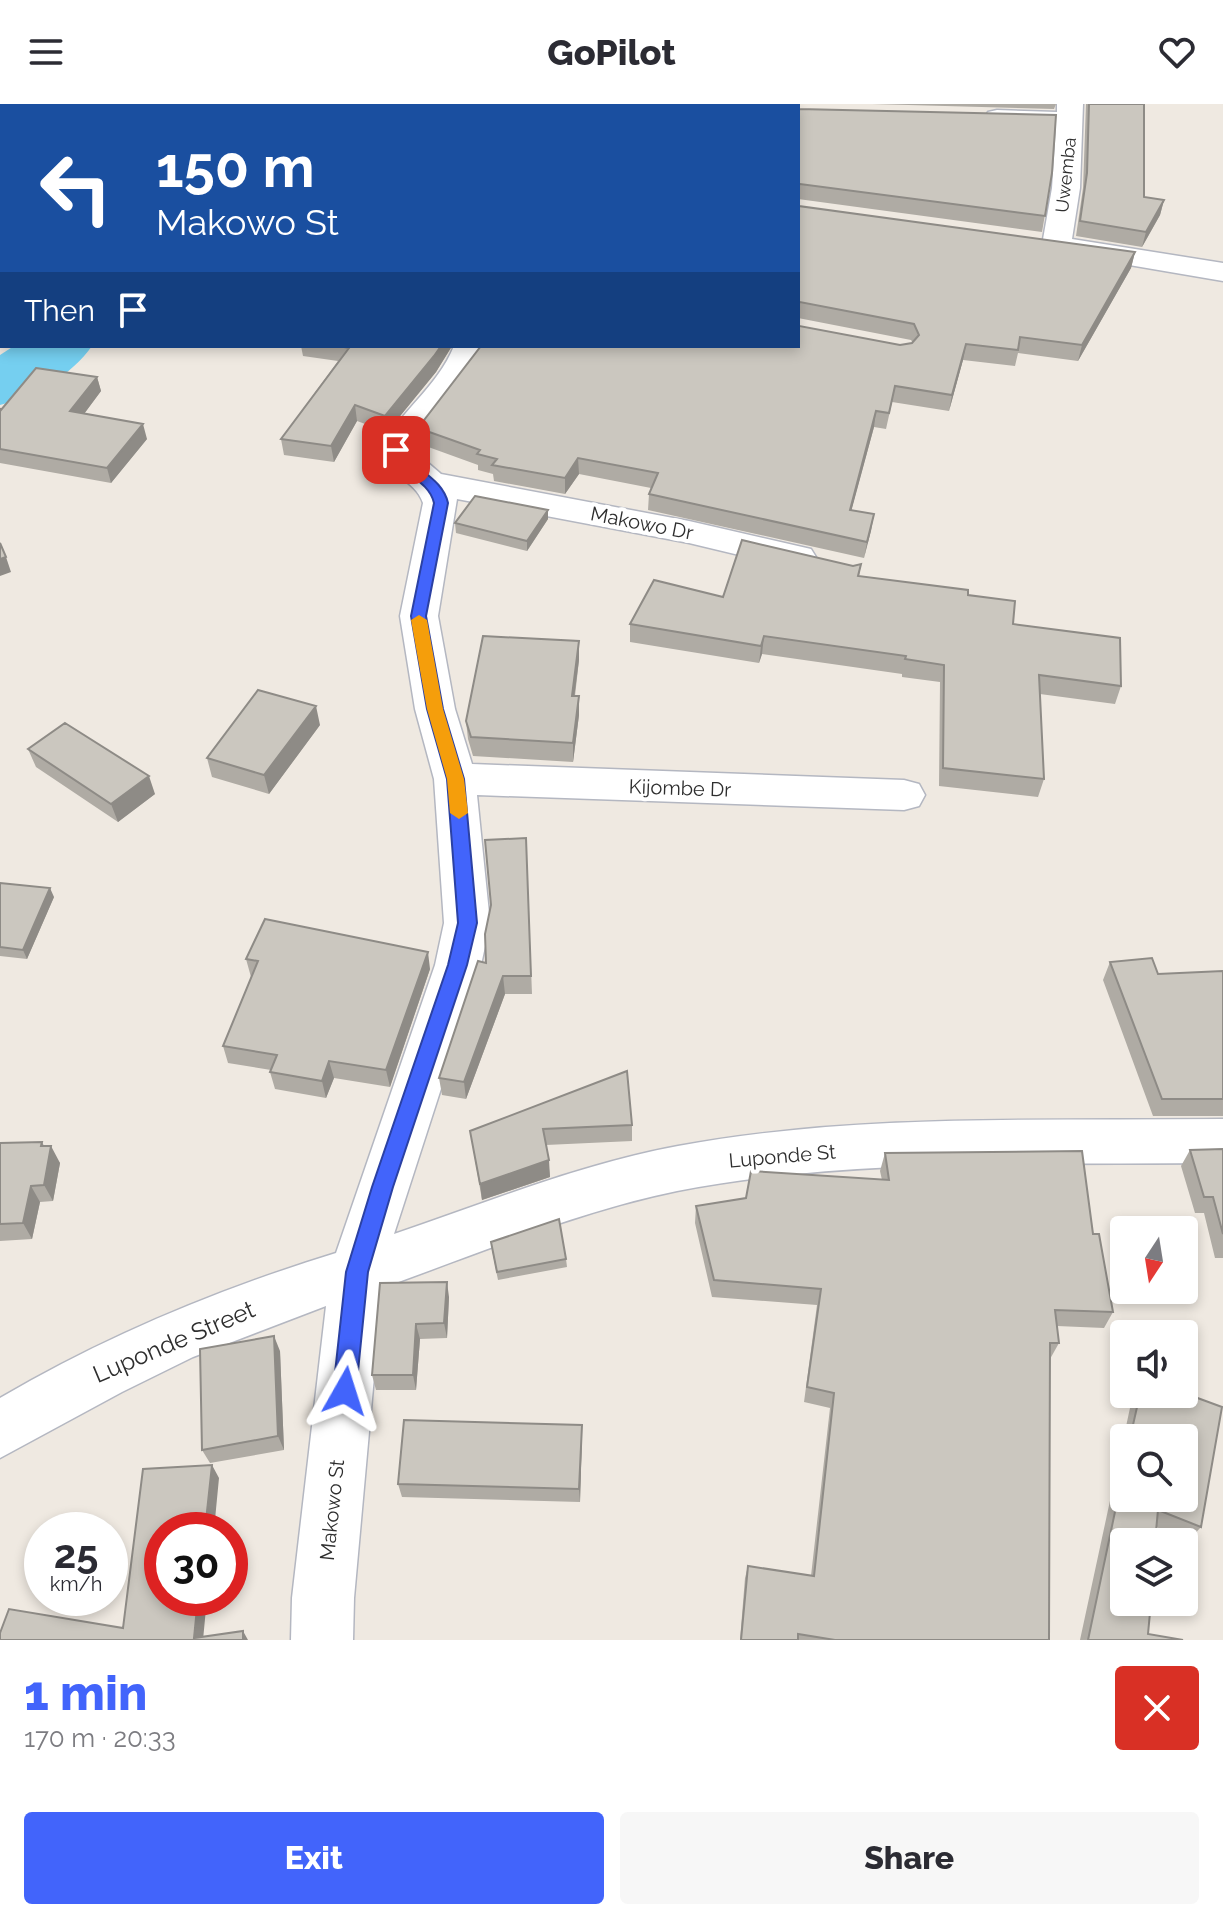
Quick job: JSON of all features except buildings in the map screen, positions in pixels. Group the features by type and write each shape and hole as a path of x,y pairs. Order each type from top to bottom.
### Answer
{"street":[{"path":"976,118 1070,112"},
{"name":"Uwemba","path":"1057,245 1066,188 1070,112"},
{"path":"1026,241 1223,272"},
{"path":"431,483 398,458 396,450 409,426 461,365 469,348"},
{"name":"Makowo Dr","path":"431,483 675,529 836,565"},
{"name":"Makowo St","path":"322,1640 323,1598 357,1272 382,1187 458,965 467,923 455,779 435,709 419,616 441,503 439,493 431,483"},
{"name":"Kijombe Dr","path":"455,779 904,795"},
{"name":"Luponde St","path":"357,1272 610,1185 716,1162 920,1147 1223,1141"},
{"name":"Luponde Street","path":"0,1430 65,1390 144,1352 282,1296 357,1272"}],"waterway":[{"path":"0,385 56,348"}],"slow traffic":[{"path":"419,620 435,709 455,779 459,813"}],"route":[{"path":"345,1391 357,1272 382,1187 458,965 467,923 464,856 455,779 435,709 419,616 441,503 439,493 431,483 398,458 396,450"}]}
